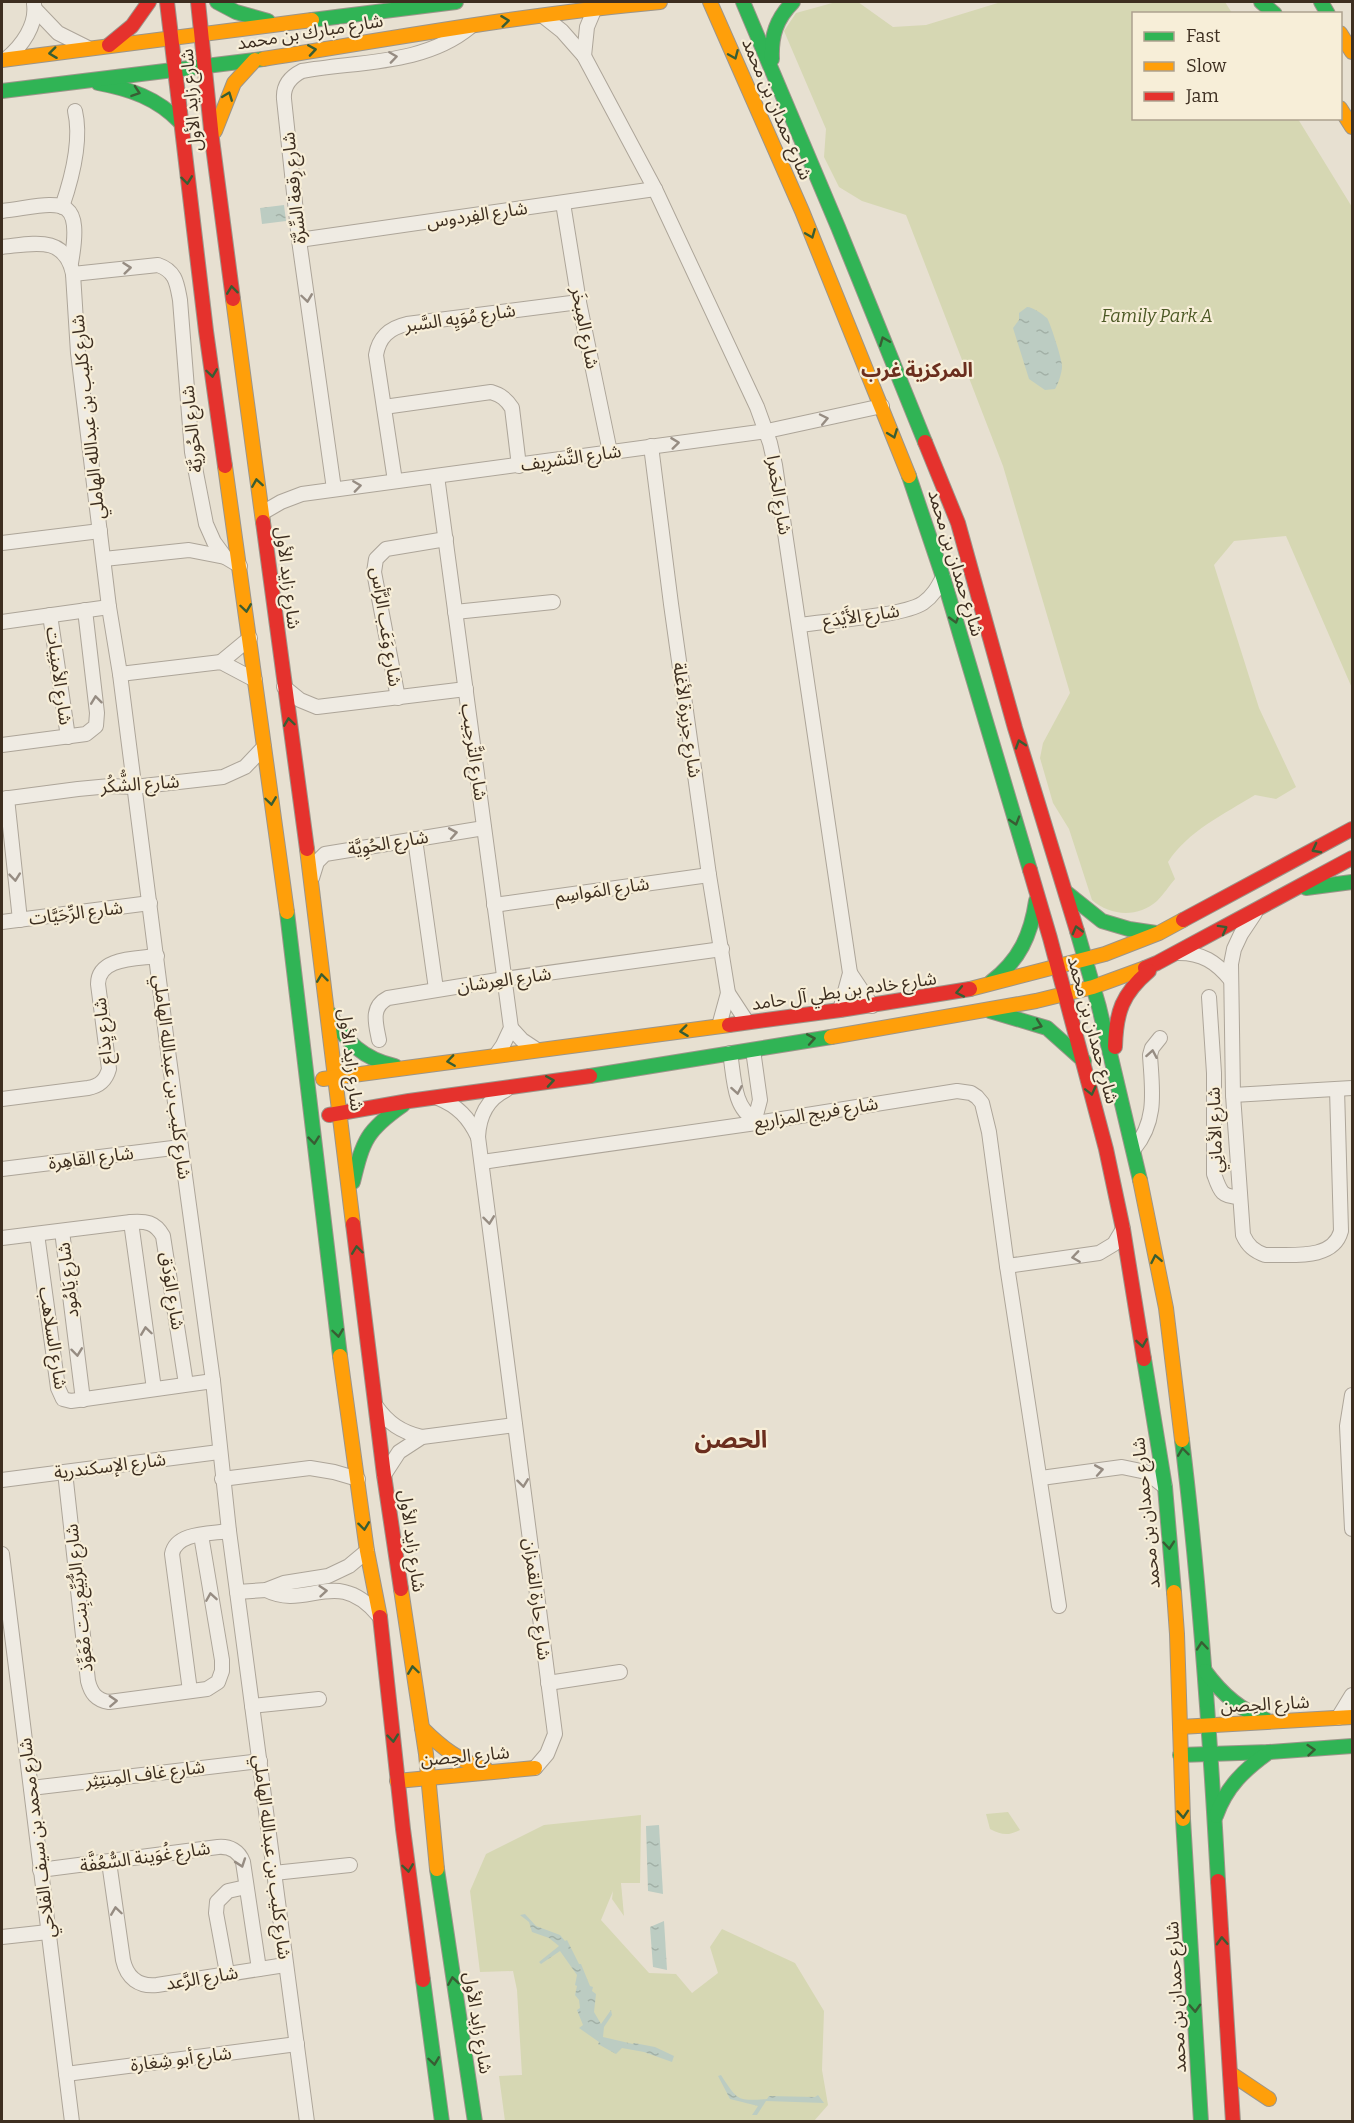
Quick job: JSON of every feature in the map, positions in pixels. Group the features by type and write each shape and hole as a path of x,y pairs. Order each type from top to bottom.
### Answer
{"main road":[{"path":"105,47 129,29 149,2"},
{"name":"شارع زايد الأول","path":"167,2 206,331 250,638 308,1081 327,1257 367,1551 380,1617 398,1781 416,1809 440,1895 475,2121"},
{"name":"شارع زايد الأول","path":"198,2 203,33 212,139 311,882 384,1475 428,1778 416,1809 442,2121"},
{"path":"217,2 236,12 280,24"},
{"name":"شارع مبارك بن محمد","path":"4,59 431,3 456,2"},
{"name":"شارع مبارك بن محمد","path":"2,91 255,60 472,25 595,8 660,2"},
{"name":"شارع حمدان بن محمد","path":"710,2 802,211 914,489 943,577 1084,1061 1123,1229 1165,1487 1177,1634 1180,1755 1201,2121"},
{"name":"شارع حمدان بن محمد","path":"743,2 958,523 1015,728 1093,987 1134,1149 1166,1308 1192,1528 1209,1725 1233,2121"},
{"path":"773,71 774,26 793,2"},
{"path":"1261,2 1273,12"},
{"path":"1342,35 1353,52"},
{"path":"212,139 233,82 244,68 255,60"},
{"path":"83,80 129,90 153,99 180,122"},
{"path":"1342,110 1353,128"},
{"name":"شارع خادم بن بطي آل حامد","path":"308,1081 872,1006 984,987 1112,952 1159,933 1353,829"},
{"path":"312,1117 753,1050 1065,994 1093,987 1179,953 1353,858"},
{"path":"1292,890 1353,882"},
{"path":"1066,893 1112,926 1159,933"},
{"path":"984,987 1004,973 1023,950 1031,933 1037,896"},
{"path":"1114,1067 1115,1028 1122,1000 1140,978 1157,963"},
{"path":"326,1006 342,1033 360,1053 379,1063 407,1067"},
{"path":"982,1009 1047,1028 1084,1061"},
{"path":"350,1196 368,1132 409,1101"},
{"path":"1204,1669 1215,1686 1240,1710 1270,1721"},
{"name":"شارع الحِصن","path":"1180,1727 1353,1717"},
{"path":"422,1728 444,1750 459,1760 497,1772"},
{"path":"1180,1755 1353,1746"},
{"path":"1215,1821 1220,1803 1229,1787 1252,1764 1269,1752"},
{"name":"شارع الحِصن","path":"398,1781 535,1768"},
{"path":"1230,2073 1269,2099"}],"street":[{"path":"35,5 58,33 89,49"},
{"path":"4,59 23,42 29,31 35,5"},
{"path":"584,56 587,27 595,8"},
{"name":"شارع الحَمرا","path":"543,16 584,56 655,189 757,407 766,431 775,465 800,625 850,973 840,1010"},
{"name":"شارع رِقعة السِّرَّة","path":"334,489 299,240 284,94 286,85 295,74 308,70 424,52 450,42 472,25"},
{"path":"2,211 49,205 62,207 71,176 77,138 75,111"},
{"name":"شارع الفِردوس","path":"299,240 655,189"},
{"name":"شارع المِبخَر","path":"563,203 579,303 610,452"},
{"name":"شارع كليب بن عبدالله الهاملي","path":"62,207 73,216 75,223 72,269 78,353 109,608 120,674 213,1381 228,1531 307,2121"},
{"path":"2,247 41,243 53,246 64,252 72,269"},
{"name":"شارع الحُوريَّة","path":"72,269 158,265 165,267 176,278 180,300 192,452 206,524 214,542 225,557 240,566"},
{"name":"شارع مُوَيِه السَّبر","path":"395,481 376,355 377,346 382,338 397,326 579,303"},
{"path":"384,407 491,392 500,395 512,408 519,466"},
{"name":"شارع التَّشرِيف","path":"262,513 295,496 334,489 519,466 766,431 882,406"},
{"name":"شارع جزيرة الأغلة","path":"651,446 709,875 729,993 747,1022"},
{"name":"شارع التَّرحِيب","path":"437,476 511,1028"},
{"path":"189,550 199,542 206,524"},
{"path":"2,543 100,531"},
{"name":"شارع وَعَب الرَّأس","path":"398,698 376,584 374,566 376,559 386,549 446,539"},
{"path":"104,559 189,550 225,557"},
{"name":"شارع الأَيْدَع","path":"800,625 912,608 928,599 943,577"},
{"path":"455,612 553,602"},
{"path":"2,622 109,608"},
{"name":"شارع الأمنِيات","path":"2,745 86,734 96,726 98,720 85,610"},
{"name":"شارع الأمنِيات","path":"50,615 68,737"},
{"path":"120,674 221,662 250,638"},
{"path":"221,662 255,680"},
{"path":"284,687 300,700 317,707 466,689"},
{"name":"شارع الشُّكُر","path":"20,920 4,798 107,786 135,787 223,777 244,766 264,747"},
{"name":"شارع الحُوِيَّة","path":"311,882 316,862 325,854 484,828"},
{"name":"شارع العِرشان","path":"415,839 436,989 722,949"},
{"name":"شارع المَواسِم","path":"494,905 709,875"},
{"name":"شارع الرِّحَيَّات","path":"2,922 150,903"},
{"name":"شارع الأمانِي","path":"1258,909 1234,949 1230,979 1233,1095 1240,1197 1246,1242 1258,1252 1265,1255 1323,1252 1335,1244 1341,1231 1337,1089"},
{"path":"1179,953 1203,956 1213,962 1230,979"},
{"name":"شارع يِذاع","path":"2,1099 94,1087 100,1084 109,1069 98,984 101,972 110,964 157,956"},
{"name":"شارع الحَمرا","path":"850,973 872,1006"},
{"path":"379,1040 375,1014 383,1001 436,989"},
{"name":"شارع جزيرة الأغلة","path":"719,1026 729,993"},
{"path":"1209,997 1214,1073"},
{"path":"496,1055 511,1028 522,1040 537,1050"},
{"path":"1134,1149 1150,1123 1153,1103 1150,1054 1160,1038"},
{"path":"730,1053 740,1106 747,1115 755,1119 760,1100 753,1050"},
{"name":"شارع الأمانِي","path":"1233,1054 1214,1073 1214,1174 1219,1190 1228,1197 1240,1197"},
{"name":"شارع حارة القمزان","path":"511,1088 501,1092 486,1107 478,1126 478,1137 555,1734 547,1754 535,1768"},
{"path":"1233,1095 1353,1088"},
{"name":"شارع فريج المزاريع","path":"482,1162 964,1091 977,1097 984,1110 989,1132 1059,1606"},
{"name":"شارع حارة القمزان","path":"437,1098 458,1108 473,1126 478,1137"},
{"name":"شارع القاهِرة","path":"2,1169 181,1147"},
{"path":"2,1238 135,1222"},
{"name":"شارع الوَدَق","path":"154,1389 135,1222 153,1224 163,1236 186,1384"},
{"path":"1007,1266 1099,1253 1114,1244 1123,1229"},
{"name":"شارع يَامُود","path":"62,1231 79,1400"},
{"name":"شارع السلاهب","path":"37,1234 58,1392 63,1399 79,1400 213,1381"},
{"path":"1353,1395 1347,1426 1353,1529"},
{"path":"376,1406 391,1424 400,1430 422,1437 515,1425"},
{"path":"384,1475 390,1462 399,1452 422,1437"},
{"name":"شارع الإسكندرية","path":"2,1480 219,1452"},
{"path":"1041,1478 1122,1467 1146,1472 1165,1487"},
{"path":"222,1479 310,1468 358,1479"},
{"name":"شارع الرُّبَيِّع بِنت مُعَوِّذ","path":"65,1472 88,1681 97,1699 109,1702 207,1689 219,1682 222,1671 201,1535"},
{"path":"190,1691 172,1554 178,1541 228,1531"},
{"path":"237,1592 266,1590 285,1583 328,1576 349,1566 367,1551"},
{"name":"شارع محمد بن سيف الفلاحي","path":"2,1554 72,2121"},
{"path":"266,1590 284,1596 339,1590 358,1597 380,1617"},
{"path":"548,1683 620,1672"},
{"path":"1338,1718 1353,1695"},
{"path":"252,1706 318,1700"},
{"name":"شارع غاف المِنتِثِر","path":"31,1788 260,1761"},
{"name":"شارع غُوَينة السُّعُفَّة","path":"40,1870 229,1847 241,1857 259,1969"},
{"name":"شارع الرَّعد","path":"109,1862 123,1960 125,1968 135,1981 150,1986 285,1965"},
{"path":"274,1873 350,1865"},
{"path":"227,1973 216,1907 223,1894 246,1887"},
{"path":"2,1937 48,1932"},
{"name":"شارع أبو شِغارة","path":"66,2074 297,2044"}],"green space":[{"name":"Family Park A","path":"836,2 858,2 893,27 926,25 1001,2 1225,2 1231,12 1132,12 1132,120 1299,120 1352,207 1352,688 1286,536 1234,541 1214,565 1259,708 1296,787 1276,799 1255,795 1196,832 1168,862 1175,879 1157,901 1141,910 1115,912 1092,900 1069,829 1053,803 1040,758 1043,743 1070,693 1003,466 906,215 862,201 839,187 824,157 826,129 784,31 796,13"},
{"path":"1008,1812 1020,1830 1005,1834 990,1829 986,1814"},
{"path":"641,1815 640,1883 621,1883 624,1916 612,1899 613,1891 601,1920 649,1973 676,1974 692,1993 718,1973 710,1947 722,1929 795,1963 824,2011 822,2070 828,2105 814,2121 505,2121 499,2076 522,2075 517,1990 513,1971 480,1972 470,1891 486,1854 544,1825"}],"water":[{"path":"284,205 286,221 262,224 260,208"},
{"path":"1027,307 1035,309 1047,318 1053,334 1062,367 1055,389 1045,390 1029,379 1013,328 1019,320 1019,313"},
{"path":"659,1825 663,1894 648,1891 646,1826"},
{"path":"525,1914 536,1926 567,1940 590,1986 593,1987 592,1991 596,1994 594,2012 601,2024 611,2010 612,2015 604,2027 603,2037 655,2047 674,2056 672,2062 644,2052 622,2048 616,2054 598,2044 599,2042 579,2028 583,2025 577,2010 580,2008 579,2000 575,1995 577,1975 560,1951 541,1964 539,1962 559,1946 549,1938 532,1932 529,1922 520,1915"},
{"path":"664,1921 667,1970 653,1967 650,1927"},
{"path":"721,2075 739,2098 750,2100 767,2099 769,2096 815,2097 818,2095 824,2103 766,2101 757,2115 752,2115 758,2106 730,2099 718,2076"}],"traffic: fast":[{"path":"217,2 236,12 268,21"},
{"path":"312,20 456,2"},
{"path":"743,2 925,442"},
{"path":"772,59 772,43 776,28 782,15 793,2"},
{"path":"1261,2 1273,12"},
{"path":"1321,2 1327,12"},
{"path":"2,91 263,59"},
{"path":"98,83 142,96 162,107 180,122"},
{"path":"909,476 943,577 1030,870"},
{"path":"1306,888 1352,882"},
{"path":"1067,893 1102,921 1129,929 1156,933"},
{"path":"991,982 1009,965 1022,946 1031,925 1036,901"},
{"path":"287,912 340,1356"},
{"path":"1077,931 1099,1007 1140,1180"},
{"path":"990,1011 1047,1028 1084,1061"},
{"path":"330,1014 342,1033 356,1048 374,1059 395,1066"},
{"path":"590,1076 831,1037"},
{"path":"353,1182 368,1137 381,1122 403,1105"},
{"path":"1144,1359 1165,1487 1174,1592"},
{"path":"1182,1440 1204,1660 1218,1881"},
{"path":"1205,1671 1231,1700 1265,1719"},
{"path":"1180,1755 1352,1746"},
{"path":"1216,1816 1231,1787 1252,1765 1269,1752"},
{"path":"1183,1819 1201,2122"},
{"path":"437,1869 475,2122"},
{"path":"423,1980 442,2122"}],"traffic: slow":[{"path":"263,59 511,20 660,2"},
{"path":"710,2 802,211 909,476"},
{"path":"2,60 312,20"},
{"path":"1342,36 1352,52"},
{"path":"215,131 234,83 255,60"},
{"path":"1342,111 1352,127"},
{"path":"233,299 263,522"},
{"path":"225,466 287,912"},
{"path":"307,849 353,1224"},
{"path":"970,989 1105,954 1159,933 1183,920"},
{"path":"831,1037 1036,1001 1093,987 1145,968"},
{"path":"323,1079 729,1025"},
{"path":"1140,1180 1166,1308 1182,1440"},
{"path":"340,1356 367,1551 380,1617"},
{"path":"401,1589 426,1754 437,1869"},
{"path":"1174,1592 1183,1819"},
{"path":"1180,1727 1352,1717"},
{"path":"422,1728 451,1753 486,1769"},
{"path":"397,1781 535,1768"},
{"path":"1230,2073 1269,2099"}],"traffic: jam":[{"path":"109,45 132,26 149,2"},
{"path":"167,2 206,331 225,466"},
{"path":"198,2 212,139 233,299"},
{"path":"925,442 958,523 1015,728 1077,931"},
{"path":"263,522 307,849"},
{"path":"1183,920 1352,829"},
{"path":"1145,968 1352,858"},
{"path":"1030,870 1106,1149 1123,1229 1144,1359"},
{"path":"1115,1047 1122,1004 1132,988 1149,971"},
{"path":"729,1025 970,989"},
{"path":"329,1115 409,1101 590,1076"},
{"path":"353,1224 384,1475 401,1589"},
{"path":"380,1617 403,1829 423,1980"},
{"path":"1218,1881 1233,2122"}],"district":[{"name":"المركزية غرب","path":"917,370"},
{"name":"الحصن","path":"731,1440"}]}
